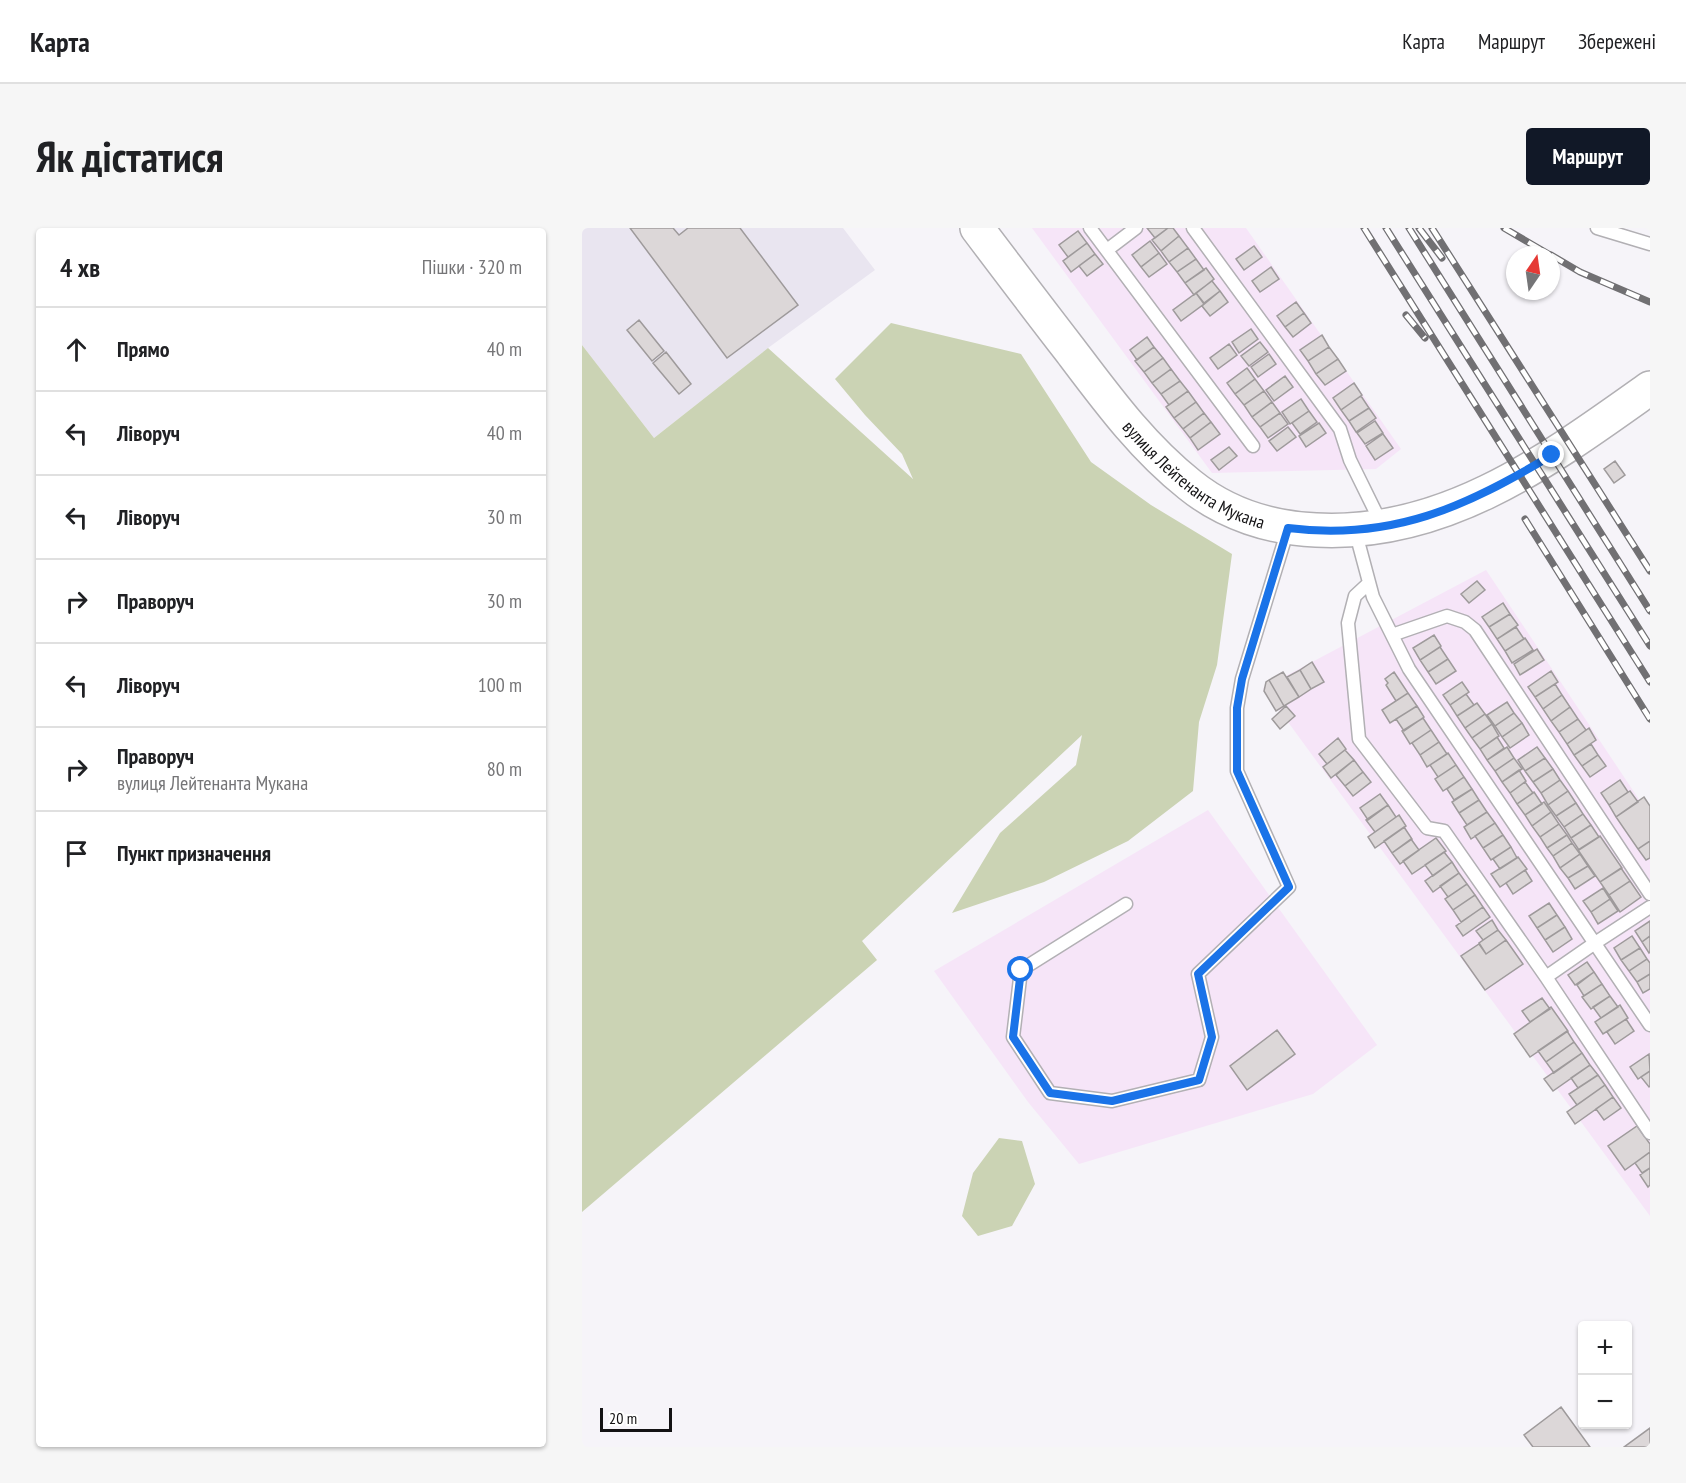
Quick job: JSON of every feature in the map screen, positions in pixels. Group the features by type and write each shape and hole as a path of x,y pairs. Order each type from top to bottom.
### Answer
{"main road":[{"name":"вулиця Лейтенанта Мукана","path":"977,228 1115,410 1156,455 1190,485 1217,503 1245,516 1288,528 1321,530 1368,528 1427,517 1498,486 1570,443 1650,388"}],"lane":[{"path":"1090,228 1253,446"},
{"path":"1107,250 1136,228"},
{"path":"1193,228 1340,429 1368,528 1369,584 1372,597 1409,669 1650,1024"},
{"path":"1597,228 1650,244"},
{"path":"1126,904 1021,970 1013,1037 1050,1093 1112,1101 1199,1080 1212,1037 1198,974 1289,887 1237,771 1237,708 1242,679 1288,528"},
{"path":"1369,584 1354,596 1348,623 1359,739 1427,828 1444,831 1546,977 1650,1133"},
{"path":"1392,635 1447,616 1465,622 1475,630 1650,894"},
{"path":"1546,977 1650,906"}],"shaded area":[{"path":"582,228 843,228 875,270 768,348 654,438 582,345"},
{"path":"1032,228 1246,228 1401,449 1376,469 1212,473"},
{"path":"1486,570 1650,816 1650,1216 1263,688"},
{"path":"1208,810 1377,1045 1313,1094 1079,1164 1028,1102 934,971"}],"green space":[{"path":"891,323 1021,354 1091,462 1151,505 1232,554 1217,665 1199,722 1193,791 1128,841 1044,882 952,913 1000,833 1076,765 1082,735 862,941 877,960 582,1212 582,345 654,438 768,348 913,479 902,454 835,379"},
{"path":"999,1138 1022,1141 1035,1184 1012,1226 978,1236 962,1216 973,1173"}],"building":[{"path":"630,228 673,228 679,235 688,228 740,228 798,305 727,358"},
{"path":"1147,228 1168,228 1155,238"},
{"path":"1168,228 1173,228 1179,236 1161,251 1152,240"},
{"path":"1078,231 1087,243 1068,257 1059,245"},
{"path":"1179,236 1188,248 1169,262 1161,251"},
{"path":"1150,241 1159,253 1141,267 1132,255"},
{"path":"1087,243 1095,254 1071,272 1063,261"},
{"path":"1254,246 1262,257 1244,270 1236,259"},
{"path":"1188,248 1196,259 1177,272 1169,262"},
{"path":"1159,253 1167,264 1149,277 1141,267"},
{"path":"1095,254 1103,264 1087,276 1079,266"},
{"path":"1196,259 1204,270 1185,283 1177,272"},
{"path":"1271,267 1279,279 1260,292 1252,281"},
{"path":"1206,268 1214,279 1194,295 1185,283"},
{"path":"1212,281 1220,291 1204,303 1196,293"},
{"path":"1220,291 1228,302 1210,316 1202,306"},
{"path":"1196,293 1204,304 1181,321 1173,310"},
{"path":"1296,302 1304,313 1285,327 1277,316"},
{"path":"1304,313 1311,323 1293,337 1285,327"},
{"path":"639,320 664,351 652,361 627,330"},
{"path":"1251,329 1258,339 1239,353 1232,342"},
{"path":"1322,335 1329,347 1308,361 1300,350"},
{"path":"1147,337 1154,347 1137,360 1130,350"},
{"path":"1260,342 1268,352 1249,366 1241,356"},
{"path":"1229,344 1237,355 1218,369 1210,358"},
{"path":"1154,347 1163,358 1144,372 1135,361"},
{"path":"1329,347 1338,359 1316,374 1308,361"},
{"path":"666,352 691,384 679,394 653,363"},
{"path":"1269,354 1276,364 1258,377 1251,367"},
{"path":"1163,358 1171,369 1152,383 1144,372"},
{"path":"1338,359 1346,371 1325,385 1316,374"},
{"path":"1247,368 1255,379 1235,394 1227,383"},
{"path":"1171,369 1180,381 1161,394 1152,383"},
{"path":"1285,376 1293,387 1274,401 1266,390"},
{"path":"1255,379 1264,391 1244,405 1235,394"},
{"path":"1180,381 1188,391 1169,405 1161,394"},
{"path":"1354,383 1362,395 1341,410 1333,398"},
{"path":"1188,391 1196,402 1174,418 1166,407"},
{"path":"1264,391 1272,402 1252,417 1244,405"},
{"path":"1361,396 1369,408 1349,421 1341,410"},
{"path":"1301,399 1309,411 1290,424 1282,412"},
{"path":"1196,402 1204,413 1183,429 1174,418"},
{"path":"1272,402 1280,413 1260,427 1252,417"},
{"path":"1369,408 1376,418 1356,432 1349,421"},
{"path":"1309,411 1317,422 1300,434 1292,423"},
{"path":"1204,413 1211,422 1190,438 1183,429"},
{"path":"1280,413 1288,424 1268,438 1260,427"},
{"path":"1375,421 1383,433 1365,444 1357,433"},
{"path":"1211,422 1220,434 1198,450 1190,438"},
{"path":"1319,423 1326,433 1306,447 1299,436"},
{"path":"1288,427 1296,437 1277,451 1269,441"},
{"path":"1383,434 1393,448 1375,460 1366,446"},
{"path":"1229,447 1237,456 1219,470 1211,460"},
{"path":"1615,461 1625,475 1614,483 1604,469"},
{"path":"1477,581 1485,590 1469,603 1461,594"},
{"path":"1503,603 1510,614 1489,627 1482,617"},
{"path":"1510,614 1518,625 1497,639 1489,627"},
{"path":"1516,627 1524,639 1505,651 1497,639"},
{"path":"1434,635 1441,646 1420,660 1413,648"},
{"path":"1525,638 1533,650 1512,663 1505,651"},
{"path":"1440,647 1448,659 1428,672 1420,660"},
{"path":"1537,649 1544,660 1520,675 1514,664"},
{"path":"1448,659 1456,671 1436,684 1428,672"},
{"path":"1312,662 1324,682 1311,689 1300,670"},
{"path":"1300,670 1311,689 1299,697 1287,677"},
{"path":"1551,671 1558,682 1535,697 1528,687"},
{"path":"1283,672 1299,697 1284,706 1269,680"},
{"path":"1394,672 1408,693 1396,701 1385,679"},
{"path":"1269,680 1284,706 1276,711 1264,691 1266,682"},
{"path":"1462,682 1469,692 1450,705 1443,695"},
{"path":"1555,684 1562,695 1543,709 1535,697"},
{"path":"1408,693 1417,706 1390,723 1382,710"},
{"path":"1466,694 1474,705 1457,716 1450,705"},
{"path":"1562,695 1570,707 1551,721 1543,709"},
{"path":"1507,702 1514,713 1495,726 1487,715"},
{"path":"1477,703 1485,714 1465,728 1457,716"},
{"path":"1286,706 1295,716 1280,729 1272,719"},
{"path":"1417,706 1424,717 1404,731 1396,719"},
{"path":"1570,707 1578,719 1559,732 1551,721"},
{"path":"1514,713 1522,723 1502,737 1495,726"},
{"path":"1485,714 1492,724 1472,738 1465,728"},
{"path":"1423,718 1431,730 1410,744 1402,731"},
{"path":"1578,719 1586,730 1567,744 1559,732"},
{"path":"1522,723 1529,735 1510,748 1502,737"},
{"path":"1492,724 1499,736 1480,749 1472,738"},
{"path":"1589,728 1596,740 1574,755 1567,744"},
{"path":"1431,730 1439,742 1420,755 1412,743"},
{"path":"1497,737 1504,748 1487,760 1480,749"},
{"path":"1338,738 1346,749 1327,764 1319,754"},
{"path":"1439,742 1447,754 1427,767 1420,755"},
{"path":"1591,744 1598,755 1582,766 1574,755"},
{"path":"1507,747 1514,758 1495,771 1487,760"},
{"path":"1537,747 1545,758 1525,771 1518,760"},
{"path":"1345,750 1354,760 1331,778 1323,767"},
{"path":"1448,753 1456,765 1438,777 1430,765"},
{"path":"1598,755 1606,766 1590,777 1582,766"},
{"path":"1514,758 1522,769 1502,782 1495,771"},
{"path":"1545,758 1553,769 1533,782 1525,771"},
{"path":"1354,760 1363,772 1345,786 1336,775"},
{"path":"1456,765 1464,777 1443,791 1435,779"},
{"path":"1553,769 1560,780 1541,793 1533,782"},
{"path":"1519,770 1526,781 1510,793 1502,782"},
{"path":"1363,772 1371,782 1353,796 1345,786"},
{"path":"1464,777 1472,789 1454,800 1447,789"},
{"path":"1560,780 1568,791 1548,805 1541,793"},
{"path":"1620,780 1628,792 1609,805 1601,793"},
{"path":"1525,782 1533,793 1517,804 1510,793"},
{"path":"1472,789 1479,800 1459,813 1452,802"},
{"path":"1568,791 1576,803 1556,816 1548,805"},
{"path":"1630,791 1638,802 1616,817 1609,805"},
{"path":"1534,792 1542,804 1525,815 1517,804"},
{"path":"1380,794 1388,805 1368,820 1360,808"},
{"path":"1644,797 1650,806 1650,841 1638,849 1616,817"},
{"path":"1479,800 1487,812 1467,825 1459,813"},
{"path":"1544,802 1551,812 1532,826 1525,815"},
{"path":"1576,803 1583,814 1564,827 1556,816"},
{"path":"1388,805 1396,817 1375,832 1366,820"},
{"path":"1487,812 1495,823 1471,839 1464,827"},
{"path":"1551,812 1559,824 1540,837 1532,826"},
{"path":"1583,814 1591,825 1571,838 1564,827"},
{"path":"1399,815 1406,826 1375,848 1368,837"},
{"path":"1495,823 1503,835 1483,848 1475,836"},
{"path":"1559,824 1567,835 1547,848 1540,837"},
{"path":"1591,825 1599,837 1579,850 1571,838"},
{"path":"1404,827 1412,839 1392,853 1384,841"},
{"path":"1503,835 1511,847 1491,860 1483,848"},
{"path":"1567,835 1572,843 1553,856 1547,848"},
{"path":"1600,836 1622,868 1600,882 1578,850"},
{"path":"1436,838 1446,851 1412,874 1403,861"},
{"path":"1411,839 1419,850 1400,864 1392,853"},
{"path":"1650,841 1650,858 1646,860 1638,849"},
{"path":"1572,843 1580,854 1560,868 1553,856"},
{"path":"1511,847 1517,858 1500,869 1493,859"},
{"path":"1444,852 1452,862 1433,876 1425,865"},
{"path":"1580,854 1588,866 1568,878 1560,868"},
{"path":"1518,857 1527,869 1500,887 1491,874"},
{"path":"1452,862 1459,873 1433,892 1425,881"},
{"path":"1588,866 1595,876 1575,889 1568,878"},
{"path":"1621,868 1630,881 1609,895 1600,882"},
{"path":"1525,870 1532,881 1513,894 1506,883"},
{"path":"1459,873 1467,884 1448,897 1440,886"},
{"path":"1630,881 1641,897 1620,912 1609,895"},
{"path":"1467,884 1475,895 1453,910 1445,899"},
{"path":"1603,888 1610,899 1591,912 1583,901"},
{"path":"1475,895 1483,907 1461,922 1453,910"},
{"path":"1610,899 1618,911 1598,924 1591,912"},
{"path":"1549,903 1557,915 1537,928 1529,916"},
{"path":"1483,907 1490,917 1463,936 1456,926"},
{"path":"1557,915 1565,927 1545,940 1537,928"},
{"path":"1492,920 1498,930 1483,940 1476,931"},
{"path":"1650,921 1650,936 1642,942 1635,931"},
{"path":"1565,927 1572,939 1553,952 1545,940"},
{"path":"1498,930 1506,940 1486,954 1479,943"},
{"path":"1632,936 1640,948 1621,960 1614,948"},
{"path":"1650,936 1650,952 1649,953 1642,942"},
{"path":"1506,940 1523,964 1485,990 1461,956 1479,944 1486,954"},
{"path":"1640,948 1647,959 1629,971 1621,960"},
{"path":"1647,959 1650,963 1650,974 1637,982 1629,971"},
{"path":"1587,962 1594,972 1575,985 1568,975"},
{"path":"1594,972 1602,984 1584,996 1577,985"},
{"path":"1650,974 1650,989 1643,993 1637,982"},
{"path":"1602,984 1610,996 1591,1009 1582,997"},
{"path":"1610,996 1618,1007 1601,1018 1593,1007"},
{"path":"1542,998 1550,1009 1530,1022 1522,1011"},
{"path":"1620,1005 1628,1018 1603,1034 1595,1022"},
{"path":"1551,1007 1568,1031 1530,1057 1514,1034"},
{"path":"1626,1019 1634,1031 1615,1044 1607,1032"},
{"path":"1277,1030 1295,1054 1247,1090 1230,1066"},
{"path":"1567,1031 1574,1042 1546,1062 1538,1051"},
{"path":"1574,1042 1582,1053 1554,1073 1546,1062"},
{"path":"1582,1053 1590,1065 1553,1091 1544,1079"},
{"path":"1649,1054 1650,1071 1638,1079 1630,1067"},
{"path":"1590,1065 1598,1075 1578,1088 1571,1078"},
{"path":"1650,1071 1650,1086 1649,1087 1641,1077"},
{"path":"1598,1075 1605,1085 1577,1105 1569,1094"},
{"path":"1605,1085 1613,1097 1575,1124 1567,1112"},
{"path":"1613,1097 1621,1108 1604,1120 1596,1109"},
{"path":"1637,1126 1650,1144 1650,1152 1625,1170 1608,1146"},
{"path":"1650,1152 1650,1168 1642,1173 1635,1163"},
{"path":"1650,1168 1650,1185 1648,1187 1640,1175"},
{"path":"1561,1407 1590,1447 1533,1447 1524,1435"},
{"path":"1650,1428 1650,1447 1624,1447"}],"railway":[{"path":"1364,228 1650,682"},
{"path":"1386,228 1650,646"},
{"path":"1409,228 1650,611"},
{"path":"1419,228 1442,258"},
{"path":"1432,228 1650,571"},
{"path":"1504,228 1535,246"},
{"path":"1560,260 1580,272 1650,302"},
{"path":"1406,315 1425,338"},
{"path":"1525,519 1650,719"}],"route":[{"path":"1021,970 1013,1037 1050,1093 1112,1101 1199,1080 1212,1037 1198,974 1289,887 1237,771 1237,708 1242,679 1288,528 1355,529 1408,522 1427,517 1478,496 1552,455"}]}
